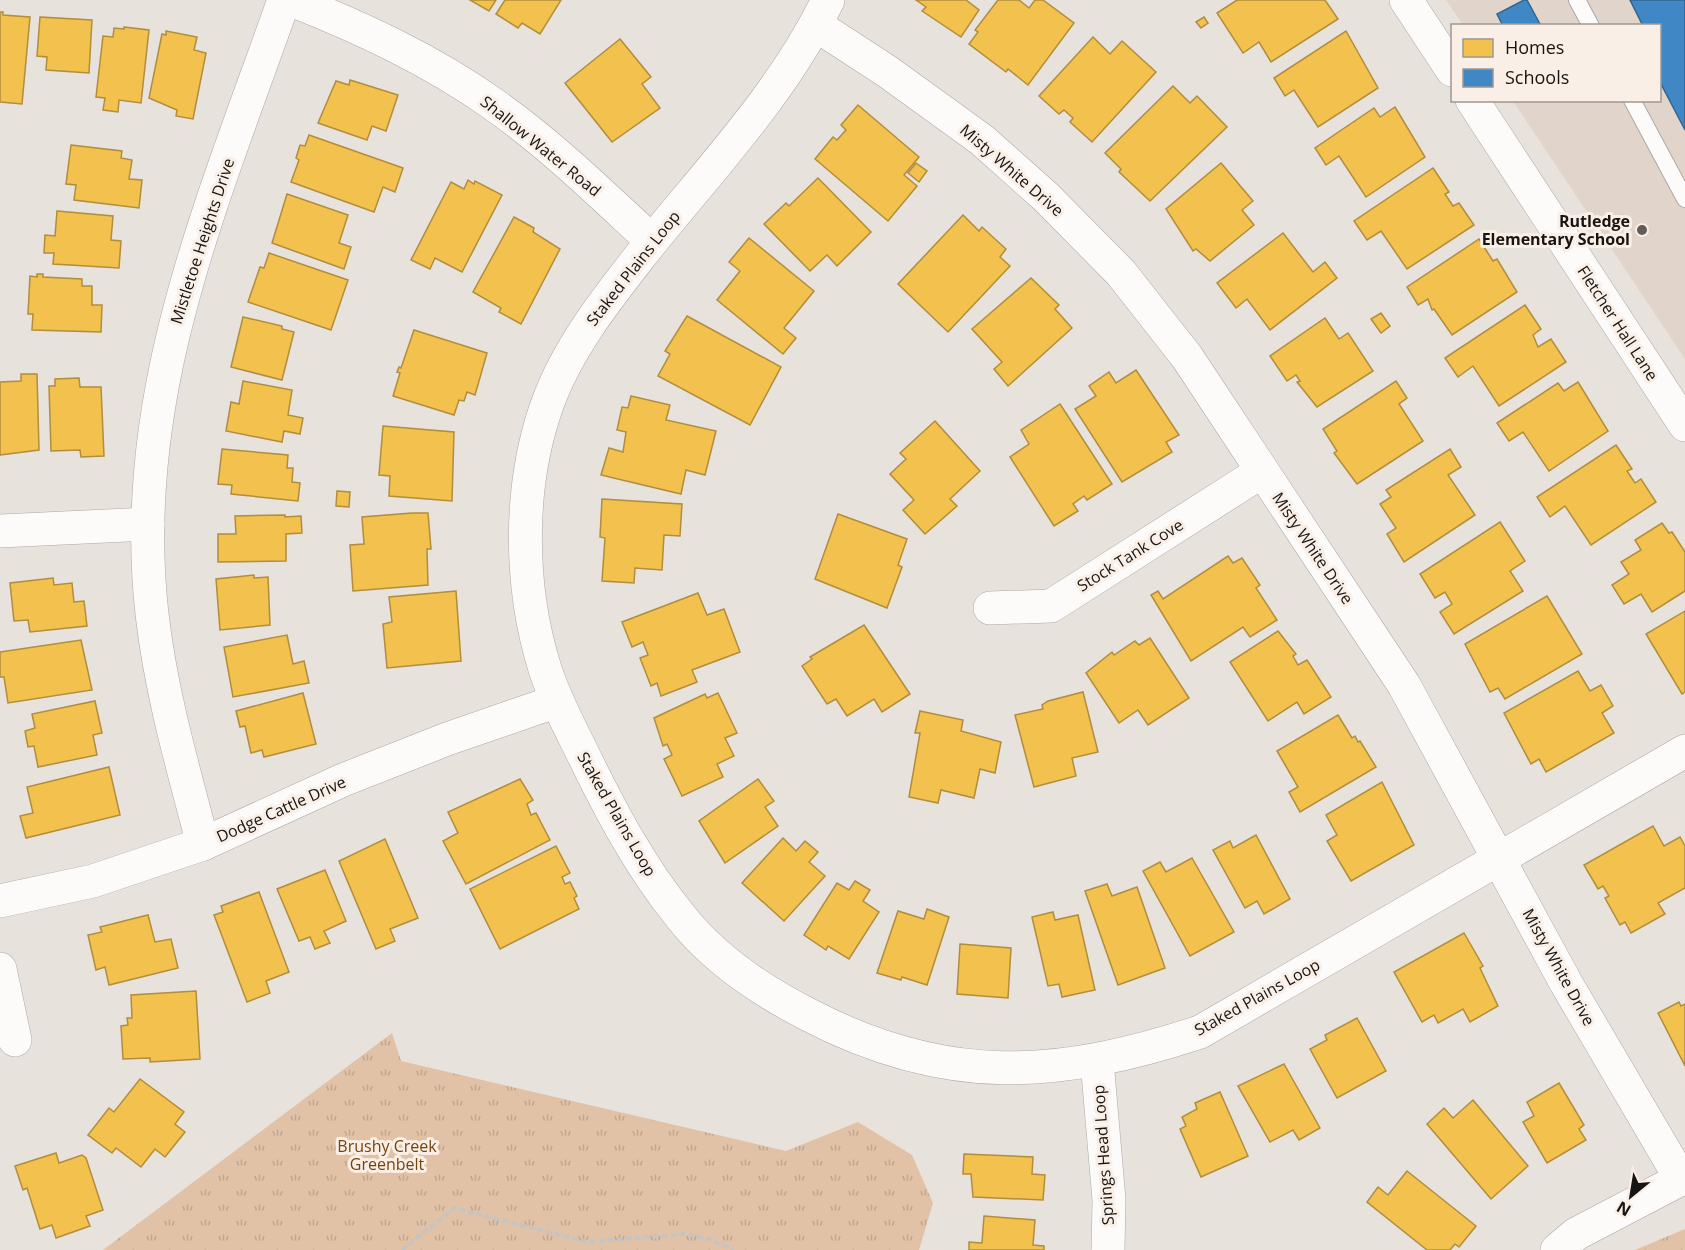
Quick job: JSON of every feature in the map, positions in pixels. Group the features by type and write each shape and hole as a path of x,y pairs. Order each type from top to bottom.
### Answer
{"street":[{"name":"Mistletoe Heights Drive","path":"203,844 164,698 152,613 148,524 150,458 161,385 177,309 284,0"},
{"name":"Shallow Water Road","path":"291,0 349,23 419,57 494,104 562,158 652,241"},
{"path":"1406,0 1451,68"},
{"name":"Staked Plains Loop","path":"822,13 759,110 602,305 569,356 547,405 533,459 526,510 527,569 534,623 544,667 557,701 635,852 682,920 728,963 774,998 838,1031 886,1050 953,1065 1005,1069 1097,1061 1151,1048 1200,1032 1685,751"},
{"name":"Misty White Drive","path":"822,13 888,72 982,140 1046,197 1129,282 1187,357 1404,685 1501,859 1566,983 1683,1178"},
{"name":"Fletcher Hall Lane","path":"1473,102 1685,425"},
{"name":"Stock Tank Cove","path":"990,608 1051,606 1262,472"},
{"path":"0,531 148,524"},
{"name":"Dodge Cattle Drive","path":"0,901 93,881 203,844 343,780 447,739 557,701"},
{"path":"0,969 15,1040"},
{"name":"Springs Head Loop","path":"1097,1061 1109,1200 1108,1250"},
{"path":"1557,1250 1576,1234 1683,1178"}],"lane":[{"path":"1577,0 1590,24"},
{"path":"1633,102 1685,199"}],"path":[{"path":"402,1250 454,1208 588,1242 686,1234 709,1239 733,1250"}],"shaded area":[{"name":"Rutledge Elementary School","path":"1446,0 1685,0 1685,359 1514,102 1661,102 1661,24 1462,24"}],"green space":[{"name":"Brushy Creek Greenbelt","path":"392,1033 401,1061 786,1151 858,1122 912,1155 933,1203 919,1250 103,1250"},
{"path":"1685,1229 1685,1250 1635,1250"}],"building: Homes":[{"path":"470,0 496,0 489,11"},
{"path":"505,0 561,0 540,34 522,23 518,28 496,14"},
{"path":"916,0 966,0 979,10 961,37 922,11 926,7"},
{"path":"998,0 1019,0 1029,8 1035,0 1043,0 1074,23 1028,85 1008,69 1006,72 969,44 978,32 975,30"},
{"path":"1237,0 1325,0 1338,19 1271,62 1259,42 1243,53 1217,13"},
{"path":"0,12 3,12 3,15 30,17 22,104 0,102"},
{"path":"40,17 92,20 89,73 46,70 47,57 37,56"},
{"path":"1204,17 1208,23 1201,28 1196,22"},
{"path":"124,27 149,30 141,103 119,100 118,112 103,110 105,98 96,97 103,36 113,37 114,28 124,29"},
{"path":"166,31 197,37 194,50 206,53 193,119 176,116 177,110 149,98 162,34 166,35"},
{"path":"1346,31 1378,88 1318,127 1294,90 1285,96 1274,78"},
{"path":"1093,37 1110,54 1122,41 1156,72 1092,142 1070,122 1073,118 1064,110 1059,114 1039,96"},
{"path":"620,39 651,77 642,84 660,108 612,142 565,83"},
{"path":"350,80 398,95 386,131 372,126 367,140 318,123 336,81 349,85"},
{"path":"1173,86 1190,103 1197,96 1227,127 1150,201 1119,172 1121,169 1105,153"},
{"path":"858,105 919,157 904,175 917,186 888,221 815,159 833,137 837,140 846,130 841,125"},
{"path":"1395,107 1425,157 1366,197 1339,156 1326,165 1315,148 1374,108 1380,117"},
{"path":"309,135 403,168 395,192 383,187 374,212 291,182 299,160 296,158 300,145 305,146"},
{"path":"71,145 122,151 121,158 132,160 129,179 142,180 139,208 74,200 76,185 66,184"},
{"path":"916,163 927,171 919,182 908,173"},
{"path":"1221,163 1253,201 1242,210 1254,225 1210,261 1196,249 1193,251 1166,209"},
{"path":"1433,168 1449,192 1445,194 1453,206 1459,203 1474,225 1407,269 1381,231 1367,240 1354,221"},
{"path":"818,178 871,232 837,266 827,255 810,271 764,224 786,203 789,206"},
{"path":"468,180 474,184 475,181 502,195 462,272 435,258 430,269 411,260 451,182 464,189"},
{"path":"287,194 348,215 339,243 351,247 344,269 272,243"},
{"path":"57,211 113,216 111,240 121,241 119,268 53,264 54,253 44,253 45,235 55,236"},
{"path":"963,215 979,231 982,227 1006,249 1000,257 1010,266 948,332 898,284"},
{"path":"514,217 534,228 533,232 560,249 521,324 499,312 501,308 473,292"},
{"path":"1283,233 1313,272 1325,262 1337,278 1270,330 1247,299 1236,308 1217,283"},
{"path":"749,238 814,291 784,328 796,338 783,354 717,300 740,271 729,262"},
{"path":"1479,239 1493,261 1497,259 1517,292 1452,335 1434,309 1432,310 1428,299 1418,305 1407,287"},
{"path":"269,253 348,280 331,330 248,302 260,267 264,268"},
{"path":"37,274 43,274 43,277 82,279 82,286 92,286 92,305 102,305 101,332 32,330 33,314 28,314 30,276 37,277"},
{"path":"1031,278 1059,305 1055,309 1072,328 1008,386 994,369 1002,362 972,329"},
{"path":"1525,305 1541,329 1533,335 1538,347 1551,339 1566,362 1499,406 1473,366 1458,377 1445,358"},
{"path":"1381,313 1390,326 1381,333 1371,319"},
{"path":"687,316 781,367 750,425 658,376 670,354 665,351"},
{"path":"243,317 282,326 282,329 294,332 282,380 231,367"},
{"path":"1325,318 1339,339 1348,333 1373,371 1317,407 1297,382 1300,381 1296,375 1287,381 1270,356"},
{"path":"414,330 487,353 475,395 467,392 464,401 459,400 454,415 393,396 400,373 397,372 399,367 401,368"},
{"path":"1136,370 1179,435 1166,442 1172,452 1122,482 1075,409 1096,396 1089,386 1109,372 1116,383"},
{"path":"21,374 37,374 39,450 0,455 0,382 21,381"},
{"path":"79,378 80,387 101,387 104,456 81,457 80,450 51,451 49,386 55,386 55,379"},
{"path":"243,381 292,390 288,415 303,418 300,434 284,431 282,442 226,431 231,402 239,404"},
{"path":"1396,381 1407,398 1399,404 1423,441 1357,484 1334,453 1337,451 1323,429"},
{"path":"1578,382 1608,431 1549,471 1523,432 1509,441 1497,423 1558,383 1564,391"},
{"path":"631,396 670,405 666,420 716,431 705,475 686,470 681,494 601,475 609,448 623,452 626,432 617,430 622,407 628,408"},
{"path":"1060,404 1112,484 1087,500 1084,496 1073,504 1078,511 1054,526 1010,457 1029,444 1021,430"},
{"path":"935,421 980,471 950,499 957,506 925,534 903,510 914,500 890,474 906,459 900,453"},
{"path":"383,426 454,432 452,501 389,496 390,476 379,475"},
{"path":"1616,445 1632,469 1627,471 1635,483 1641,479 1656,502 1591,545 1565,506 1550,517 1537,497"},
{"path":"222,449 288,455 287,468 293,468 292,482 300,483 298,501 231,494 232,485 218,484"},
{"path":"1450,449 1461,467 1448,475 1475,515 1404,562 1387,534 1396,528 1380,504 1391,497 1386,490"},
{"path":"337,491 350,492 349,507 336,506"},
{"path":"602,499 682,504 680,536 664,535 662,570 635,568 634,583 602,581 605,538 600,537"},
{"path":"428,513 431,549 427,549 428,585 353,591 350,545 364,544 362,517"},
{"path":"838,514 907,539 898,565 902,567 887,608 815,579"},
{"path":"285,515 285,517 301,516 302,533 286,534 286,561 218,562 218,534 236,534 235,516"},
{"path":"1500,522 1525,561 1510,571 1523,591 1454,634 1440,612 1452,604 1445,592 1435,598 1420,574"},
{"path":"1662,523 1669,533 1672,532 1685,552 1685,591 1652,612 1641,594 1624,604 1612,585 1629,574 1621,562 1641,550 1635,540"},
{"path":"1228,556 1233,563 1242,558 1260,585 1256,588 1277,620 1250,637 1243,627 1191,661 1151,595 1158,591 1163,599"},
{"path":"254,575 254,578 268,577 270,625 220,630 216,579"},
{"path":"53,578 54,585 72,583 74,602 84,601 87,626 30,632 28,620 14,621 10,583"},
{"path":"456,591 461,661 387,668 383,624 392,622 389,597"},
{"path":"698,593 707,615 724,609 740,652 692,670 697,682 661,696 657,683 651,686 640,658 648,655 643,642 632,647 622,622"},
{"path":"1547,596 1582,654 1505,699 1498,688 1490,692 1465,644"},
{"path":"1685,611 1685,692 1682,694 1646,634"},
{"path":"864,625 910,694 882,712 874,699 847,716 836,699 827,704 802,666 812,659 810,657"},
{"path":"1278,631 1296,654 1293,656 1298,665 1307,660 1331,697 1304,714 1297,702 1268,721 1230,662"},
{"path":"287,635 293,664 304,661 309,683 233,697 224,647"},
{"path":"1150,638 1189,698 1148,725 1138,710 1119,723 1086,673 1112,652 1114,655 1135,641 1139,645"},
{"path":"81,640 92,690 8,703 4,677 0,677 0,652"},
{"path":"1578,671 1590,691 1601,685 1613,706 1602,713 1614,733 1546,772 1539,759 1531,764 1504,713"},
{"path":"1083,692 1098,752 1072,758 1076,776 1034,787 1015,715 1043,709 1042,705 1048,701"},
{"path":"303,693 316,744 264,757 262,750 251,753 245,726 240,727 236,711"},
{"path":"718,693 737,733 725,738 734,756 717,764 723,777 682,796 664,759 672,755 667,744 663,746 654,718 705,694 707,698"},
{"path":"95,701 102,733 93,735 97,755 38,767 34,746 28,747 25,731 35,728 32,714"},
{"path":"920,711 963,720 961,731 1001,742 995,773 980,769 974,798 941,790 938,803 909,797 920,733 915,733"},
{"path":"1338,715 1352,738 1355,736 1358,742 1360,741 1376,767 1300,812 1289,792 1298,787 1277,751"},
{"path":"109,767 120,815 26,838 20,816 33,813 27,787"},
{"path":"520,779 533,800 527,804 531,815 536,813 550,840 466,884 443,841 458,833 448,812"},
{"path":"758,779 774,801 765,807 778,826 725,863 699,821"},
{"path":"1382,782 1414,845 1351,881 1327,841 1337,835 1326,815"},
{"path":"1653,826 1664,846 1680,837 1685,846 1685,888 1658,903 1665,914 1631,933 1625,922 1620,925 1605,898 1609,896 1603,886 1598,889 1584,865"},
{"path":"1256,835 1290,899 1264,914 1257,901 1245,908 1213,850 1230,841 1233,848"},
{"path":"783,838 796,851 805,841 818,852 809,862 825,876 784,921 742,883"},
{"path":"385,839 418,918 390,929 395,941 376,949 339,861"},
{"path":"556,846 570,873 562,877 565,884 570,882 577,896 574,898 579,909 500,949 470,889"},
{"path":"1192,858 1234,932 1190,956 1143,871 1160,862 1166,872"},
{"path":"325,870 346,921 324,931 330,943 315,949 310,937 299,941 277,889"},
{"path":"855,881 870,890 863,901 879,912 849,959 828,946 826,950 804,935 837,883 849,890"},
{"path":"1107,884 1112,896 1137,887 1165,968 1118,985 1085,891"},
{"path":"259,892 289,972 266,981 270,993 247,1002 214,915 223,912 221,906"},
{"path":"927,909 949,917 927,985 902,977 901,980 877,973 898,911 924,919"},
{"path":"1053,912 1055,920 1078,915 1095,990 1062,997 1059,984 1048,986 1032,917"},
{"path":"148,915 155,942 171,939 178,968 109,985 105,967 96,970 88,935 102,932 100,927"},
{"path":"1464,933 1483,966 1480,968 1498,1006 1470,1022 1463,1009 1438,1023 1434,1015 1422,1022 1394,972"},
{"path":"960,944 1011,948 1008,998 957,994"},
{"path":"196,991 200,1059 150,1062 150,1058 123,1059 121,1026 128,1025 127,1018 132,1018 131,995"},
{"path":"1679,1002 1681,1006 1685,1004 1685,1066 1658,1013"},
{"path":"1357,1018 1386,1071 1337,1098 1310,1049 1327,1040 1325,1035"},
{"path":"1284,1064 1320,1128 1299,1140 1293,1130 1270,1142 1238,1086"},
{"path":"140,1079 184,1112 175,1124 185,1132 165,1157 155,1149 141,1167 116,1148 112,1153 88,1135 109,1108 114,1112"},
{"path":"1559,1083 1584,1125 1579,1129 1586,1140 1547,1163 1523,1122 1534,1116 1527,1102"},
{"path":"1220,1092 1248,1156 1201,1177 1180,1129 1186,1126 1182,1117 1197,1109 1195,1103"},
{"path":"1473,1100 1528,1166 1491,1199 1427,1124 1444,1108 1453,1118"},
{"path":"56,1153 59,1163 82,1155 86,1158 103,1210 86,1216 90,1226 56,1238 52,1225 40,1229 27,1188 23,1190 15,1166"},
{"path":"964,1154 1033,1157 1032,1174 1045,1175 1043,1200 973,1197 971,1174 963,1174"},
{"path":"1407,1171 1476,1226 1459,1247 1455,1244 1450,1250 1427,1250 1367,1202 1378,1187 1388,1195"},
{"path":"984,1216 1035,1220 1033,1245 1044,1246 1044,1250 969,1250 969,1242 982,1243"}],"building: Schools":[{"path":"1527,0 1540,24 1502,24 1497,14"},
{"path":"1630,0 1685,0 1685,130 1661,84 1661,24 1642,24"}],"place":[{"name":"Rutledge Elementary School","path":"1642,230"}]}
